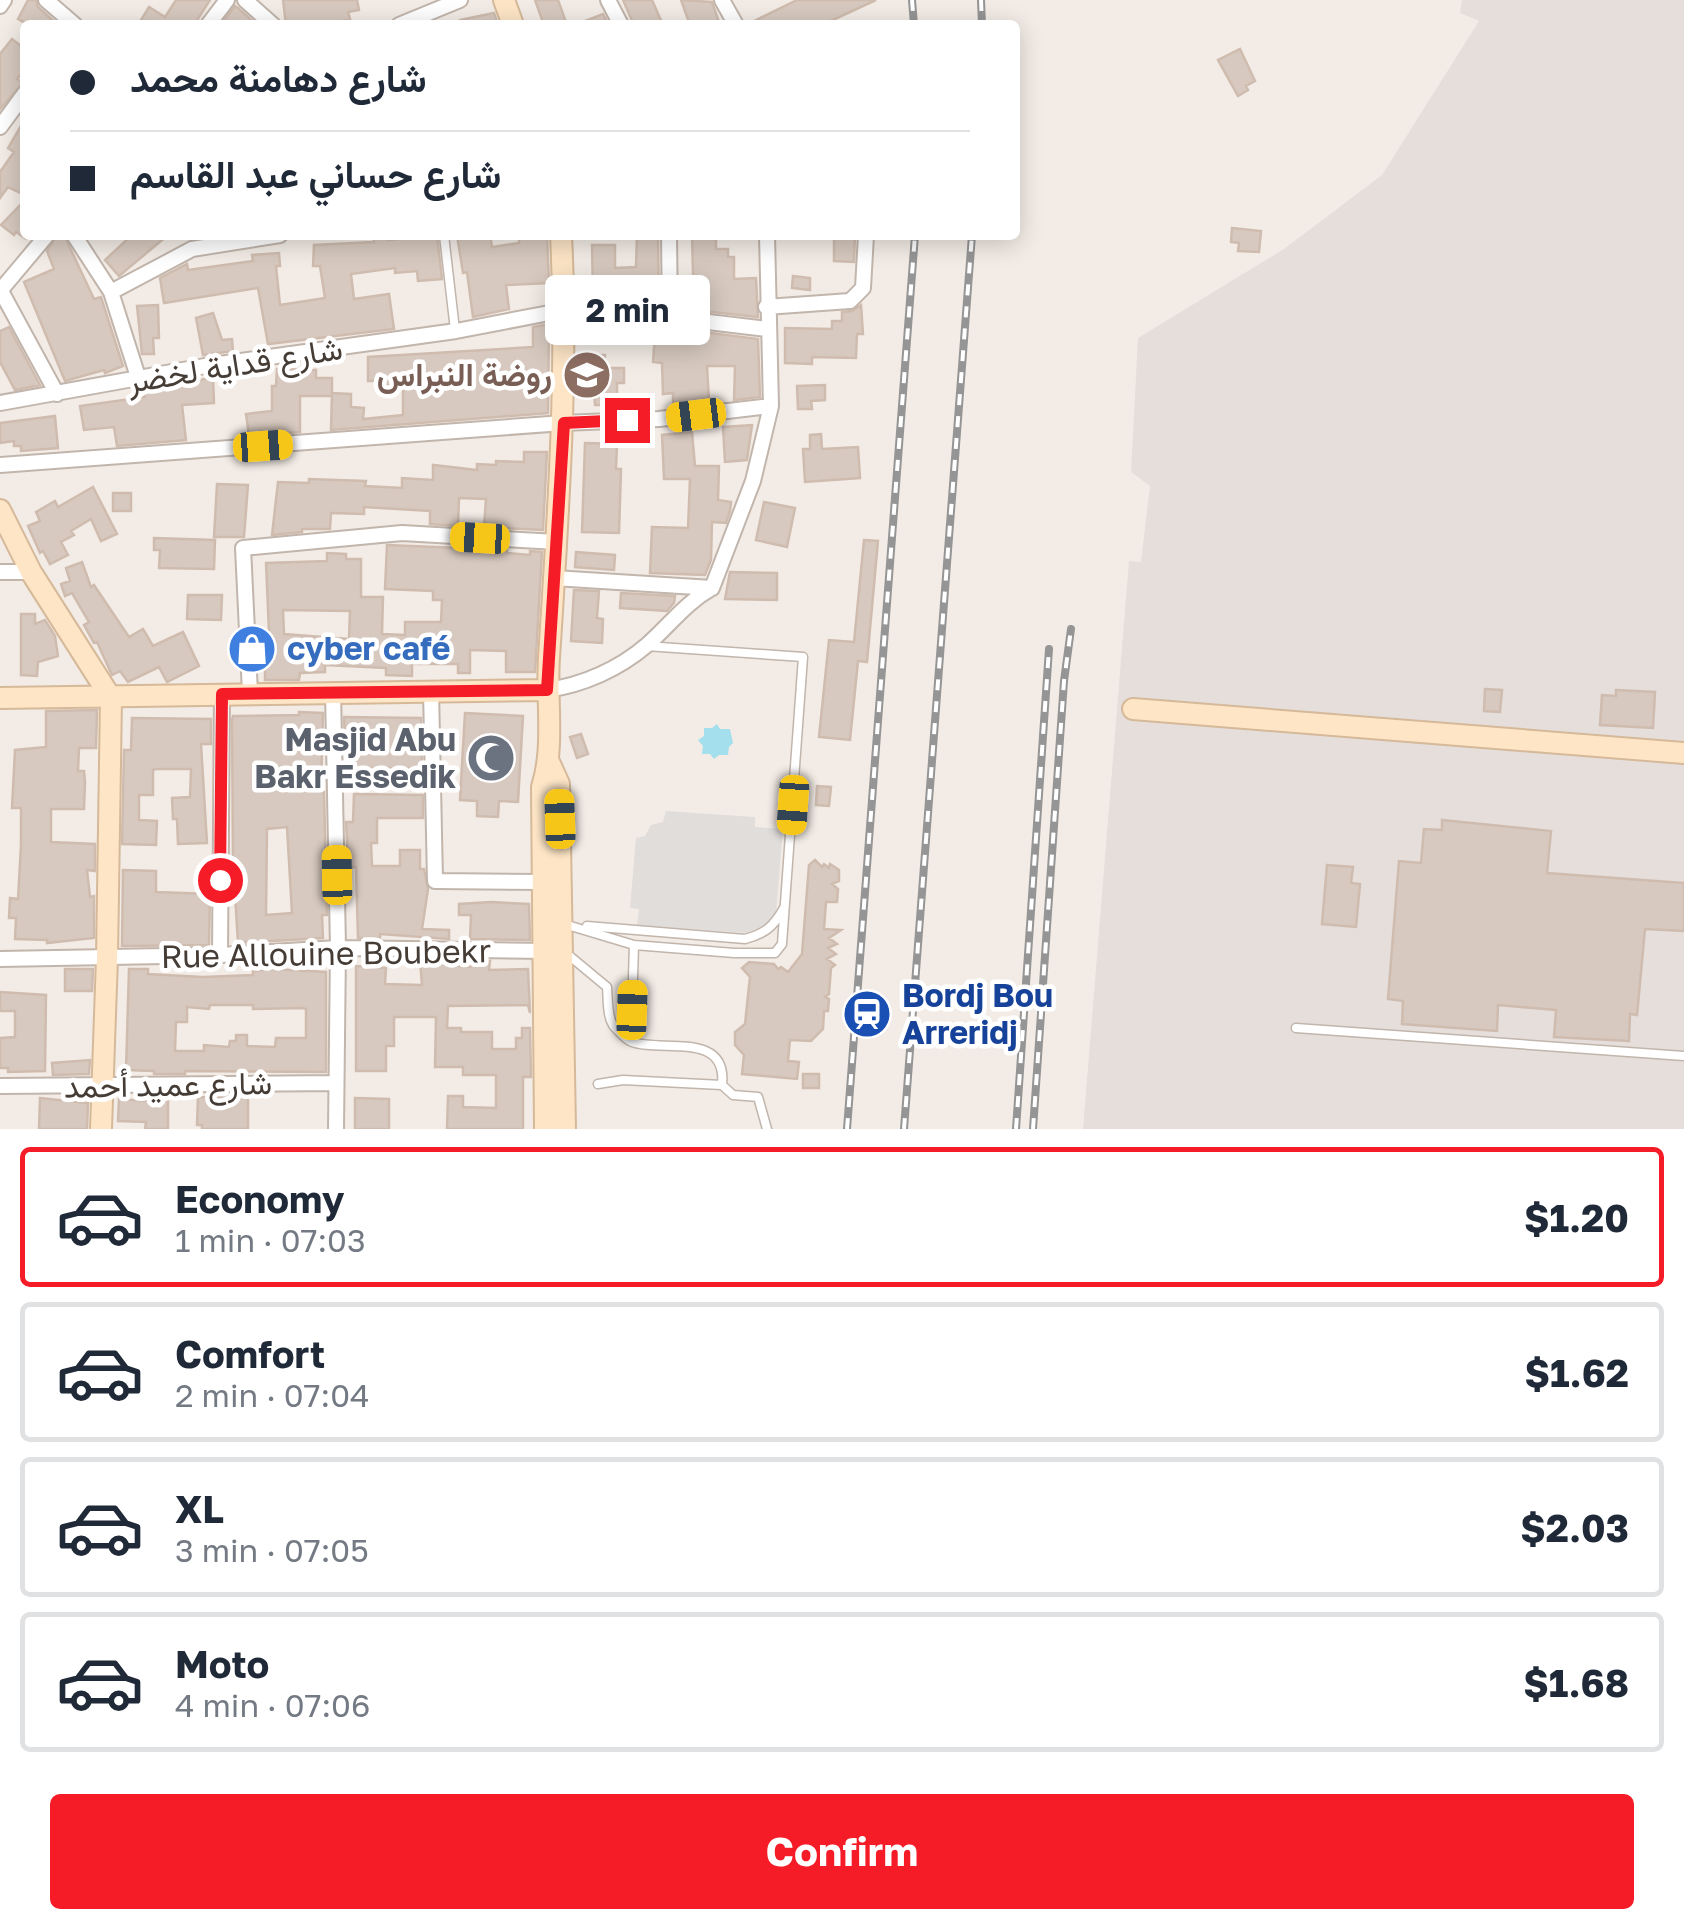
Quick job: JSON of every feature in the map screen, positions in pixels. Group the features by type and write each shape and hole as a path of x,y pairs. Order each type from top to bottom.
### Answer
{"street":[{"path":"46,0 69,20"},
{"path":"212,20 227,0"},
{"path":"245,0 267,20"},
{"path":"411,20 460,0"},
{"path":"0,128 20,101"},
{"path":"44,240 1,291 57,394"},
{"path":"77,240 111,292 139,380"},
{"path":"192,249 198,240"},
{"path":"111,292 192,249 249,240"},
{"path":"545,1129 554,951 560,924 559,784 550,762 547,690 564,423 561,240"},
{"path":"669,240 670,319"},
{"path":"0,698 547,690 574,686 602,674 646,646 689,601 712,588 752,482 770,406 766,240"},
{"path":"766,306 850,301 863,288 866,240"},
{"name":"شارع قداية لخضر","path":"0,403 205,366 456,331 565,310 607,310 767,329"},
{"path":"0,465 659,419 770,406"},
{"path":"0,510 31,572 110,698 101,1129"},
{"path":"250,693 243,548 402,533 557,542"},
{"path":"0,572 31,572"},
{"path":"554,578 712,588"},
{"path":"431,690 435,881 544,882"},
{"path":"333,691 338,948 336,1129"},
{"path":"220,955 222,694"},
{"path":"1133,709 1684,752"},
{"path":"550,762 542,787 544,882 560,924"},
{"name":"Rue Allouine Boubekr","path":"0,958 220,955 338,948 554,951"},
{"path":"554,951 566,1129"},
{"name":"شارع عميد أحمد","path":"0,1086 336,1083"}],"lane":[{"path":"445,240 456,331"},
{"path":"560,924 634,946 734,953 775,952 782,944 803,657 646,646"},
{"path":"560,924 745,939 771,928 786,904"},
{"path":"630,1042 634,946"},
{"path":"554,951 607,987 611,1022 630,1042 691,1046 713,1056 723,1072 722,1085"},
{"path":"1296,1028 1684,1056"},
{"path":"598,1084 623,1080 722,1085 733,1095 758,1097 767,1129"}],"shaded area":[{"path":"1462,0 1684,0 1684,1129 1083,1129 1129,561 1141,562 1150,486 1131,472 1138,338 1284,249 1382,175 1479,21 1460,13"},
{"path":"666,811 755,817 755,827 783,829 776,913 764,928 746,933 637,925 639,909 630,908 636,838 645,836 651,825 663,822"}],"water":[{"path":"717,724 720,729 730,729 733,743 728,755 714,759 710,754 702,754 703,746 698,740 704,736 704,728"}],"building":[{"path":"28,0 36,0 52,20 20,20"},
{"path":"176,0 210,0 197,20 141,20 149,7 165,17"},
{"path":"283,0 357,0 359,10 348,12 350,19 346,20 285,20"},
{"path":"535,0 558,0 565,20 542,20"},
{"path":"623,0 652,0 661,20 632,20"},
{"path":"681,0 712,2 718,20 688,20"},
{"path":"797,0 876,0 833,20 756,20"},
{"path":"235,6 251,20 225,20"},
{"path":"494,13 496,20 460,20"},
{"path":"12,39 20,45 20,86 0,109 0,54"},
{"path":"1240,49 1255,81 1238,96 1218,60"},
{"path":"20,128 20,193 8,187 0,198 0,172 14,152 8,148"},
{"path":"20,205 20,235 14,235 1,225"},
{"path":"1232,228 1261,231 1259,252 1238,251 1239,243 1231,242"},
{"path":"54,240 66,240 94,299 101,297 123,366 65,381 24,282 54,269 47,251"},
{"path":"127,240 162,240 119,276 105,260"},
{"path":"438,240 442,279 418,281 417,271 395,273 395,268 351,274 354,299 389,294 394,329 268,344 258,288 164,303 160,278 187,264 188,270 253,261 252,255 279,253 280,266 276,266 280,305 325,298 320,266 313,266 314,245"},
{"path":"458,240 491,240 492,247 519,240 547,240 549,283 506,285 509,309 473,317 467,272 463,273"},
{"path":"637,240 658,240 659,302 632,302 631,298 593,294 592,245 615,245 615,268 636,267"},
{"path":"692,240 716,240 716,249 728,249 728,257 734,257 734,279 756,278 758,317 694,310"},
{"path":"834,240 855,240 854,262 834,261"},
{"path":"793,276 810,278 810,290 792,288"},
{"path":"158,305 159,338 153,338 154,354 142,354 137,306"},
{"path":"861,305 863,334 857,334 856,358 812,357 812,364 785,363 785,328 832,329 832,321 842,321 842,312"},
{"path":"213,313 222,340 232,339 233,351 203,355 196,318"},
{"path":"549,324 548,413 331,430 332,393 351,394 351,407 364,408 363,419 403,415 403,388 384,385 384,381 368,381 368,357 533,347 533,327"},
{"path":"9,327 40,385 15,390 0,362 0,331"},
{"path":"695,331 758,339 760,397 734,400 735,366 707,366 709,402 673,404 673,393 663,394 662,363 653,362 655,335 695,337"},
{"path":"592,355 605,355 604,368 624,368 624,383 617,383 617,410 603,411 604,405 595,405"},
{"path":"277,369 316,370 316,378 332,378 332,396 300,396 300,432 249,436 246,414 272,411"},
{"path":"213,378 214,403 182,405 186,440 117,446 114,427 84,430 80,406 145,397 146,387"},
{"path":"825,385 825,400 811,401 812,409 798,409 797,386"},
{"path":"55,416 58,448 21,451 14,441 0,443 0,423"},
{"path":"752,425 747,460 725,462 723,427"},
{"path":"692,432 695,466 719,466 718,500 731,502 730,511 726,523 712,522 711,560 705,575 650,573 652,527 688,528 690,479 664,479 662,435"},
{"path":"821,434 822,449 858,447 860,478 805,482 803,449 810,449 810,435"},
{"path":"585,443 617,444 616,469 621,469 619,533 582,532"},
{"path":"524,452 547,452 543,530 484,527 486,499 459,498 458,526 430,524 430,511 364,507 364,514 331,513 330,529 272,535 278,482 366,481 365,486 402,488 402,478 433,480 433,465 477,470 477,464 524,462"},
{"path":"217,484 248,485 244,537 214,537"},
{"path":"93,487 117,534 101,541 91,519 61,542 68,555 50,564 43,551 40,553 28,526 40,521 36,512 55,501 58,507"},
{"path":"113,493 131,493 131,511 113,511"},
{"path":"764,502 795,508 787,547 756,540"},
{"path":"154,538 215,540 214,569 159,568 160,550 154,550"},
{"path":"864,540 878,541 867,662 858,661 850,740 819,737 829,640 854,642"},
{"path":"387,545 507,550 530,555 530,551 542,552 535,672 506,672 506,651 470,650 470,673 458,673 458,664 412,664 412,676 386,675 386,668 325,665 325,672 300,673 299,680 265,680 265,654 270,654 266,563 327,561 327,553 361,559 361,597 383,597 382,634 405,635 405,622 441,622 442,600 433,600 433,591 385,589","holes":["283,610 350,611 349,639 284,634"]},
{"path":"576,552 615,555 614,570 575,567"},
{"path":"82,562 91,587 94,585 129,637 143,629 153,646 183,632 199,666 167,682 159,667 128,682 120,671 112,675 97,642 84,625 89,622 72,593 65,596 61,584 70,581 66,568"},
{"path":"730,572 777,573 777,600 725,599"},
{"path":"574,590 599,591 597,618 603,619 602,643 571,641"},
{"path":"621,593 675,596 667,611 620,608"},
{"path":"188,595 222,595 221,620 187,619"},
{"path":"21,614 35,614 35,624 45,620 55,636 58,656 38,662 37,676 21,675"},
{"path":"1485,689 1502,690 1500,712 1484,711"},
{"path":"1616,690 1655,692 1653,728 1600,725 1602,695 1616,696"},
{"path":"97,710 96,748 79,748 78,771 84,771 85,782 84,809 51,809 51,842 95,844 95,871 87,870 90,897 94,896 94,938 47,943 15,939 16,918 9,918 10,898 18,899 21,808 12,808 15,750 46,747 46,711"},
{"path":"323,713 321,792 327,915 322,915 323,938 238,943 233,862 233,716","holes":["287,827 292,913 266,915 267,829"]},
{"name":"Masjid Abu Bakr Essedik","path":"465,713 523,716 518,802 499,801 498,817 477,816 477,801 460,800"},
{"path":"344,717 421,718 422,768 353,768 352,744 345,742"},
{"path":"132,718 211,719 211,744 201,744 207,843 178,844 172,798 190,797 191,769 156,769 153,795 139,795 139,820 157,821 156,845 122,844 124,750 131,750"},
{"path":"581,734 588,754 577,758 570,737"},
{"path":"817,786 831,787 829,806 816,805"},
{"path":"354,794 423,795 423,818 377,818 377,843 371,843 372,866 400,866 400,850 420,850 420,869 424,869 428,889 422,929 449,930 449,939 380,934 380,938 358,938 356,867 348,868 346,822 353,822"},
{"path":"1442,820 1551,831 1547,873 1684,883 1684,931 1645,929 1637,1015 1630,1014 1629,1041 1554,1037 1556,1010 1498,1005 1497,1031 1402,1024 1403,1001 1388,999 1399,861 1421,863 1424,829 1442,830"},
{"path":"815,860 822,867 824,864 829,868 830,864 839,870 839,881 832,884 838,889 837,902 826,902 824,929 841,930 829,938 837,944 828,948 836,954 827,959 835,965 825,997 829,999 823,1029 811,1041 790,1040 788,1061 799,1062 797,1079 742,1074 744,1055 735,1045 735,1032 745,1024 750,977 742,968 749,962 774,964 788,972 802,954 809,865"},
{"path":"1327,865 1353,867 1351,883 1360,884 1356,927 1322,924"},
{"path":"123,870 156,871 156,892 210,894 209,945 122,946"},
{"path":"459,904 529,904 530,940 470,939 471,915 459,915"},
{"path":"420,960 448,960 448,965 470,967 470,960 490,961 489,970 528,969 530,1013 528,1005 448,1006 447,1028 492,1032 492,1049 516,1049 516,1038 522,1038 522,1028 530,1028 531,1077 523,1077 523,1129 447,1129 448,1096 463,1096 463,1107 496,1108 496,1075 463,1075 463,1067 435,1067 436,1017 394,1017 394,1046 386,1046 386,1071 356,1071 356,966 386,968 385,984 422,985"},
{"path":"65,969 93,969 92,991 65,991"},
{"path":"129,969 203,977 253,975 253,971 273,969 326,972 326,1072 154,1074 126,1070","holes":["253,1005 253,1009 306,1009 306,1038 276,1038 275,1047 247,1046 247,1035 236,1035 236,1041 230,1041 229,1047 204,1045 204,1051 175,1051 176,1022 187,1022 187,1007"]},
{"path":"0,992 46,995 45,1071 8,1072 8,1068 0,1068 0,1038 15,1037 15,1011 0,1011"},
{"path":"90,1060 89,1074 53,1075 52,1063"},
{"path":"803,1074 819,1074 819,1088 803,1088"},
{"path":"248,1094 248,1129 202,1129 202,1125 197,1125 198,1097 235,1098"},
{"path":"146,1095 168,1096 168,1129 145,1129 146,1122 118,1121 119,1099 146,1101"},
{"path":"40,1098 88,1103 87,1129 39,1129"},
{"path":"355,1098 389,1099 389,1129 355,1129"}],"railway":[{"path":"912,0 914,20"},
{"path":"981,0 982,20"},
{"path":"847,1129 915,240"},
{"path":"904,1129 972,240"},
{"path":"1033,1129 1064,681 1071,629"},
{"path":"1016,1129 1049,649"}],"place":[{"name":"روضة النبراس","path":"587,375"},
{"name":"cyber café","path":"252,649"},
{"name":"Masjid Abu Bakr Essedik","path":"491,758"},
{"name":"Bordj Bou Arreridj","path":"867,1014"}],"route":[{"path":"220,880 222,694 547,690 564,423 627,420"}]}
